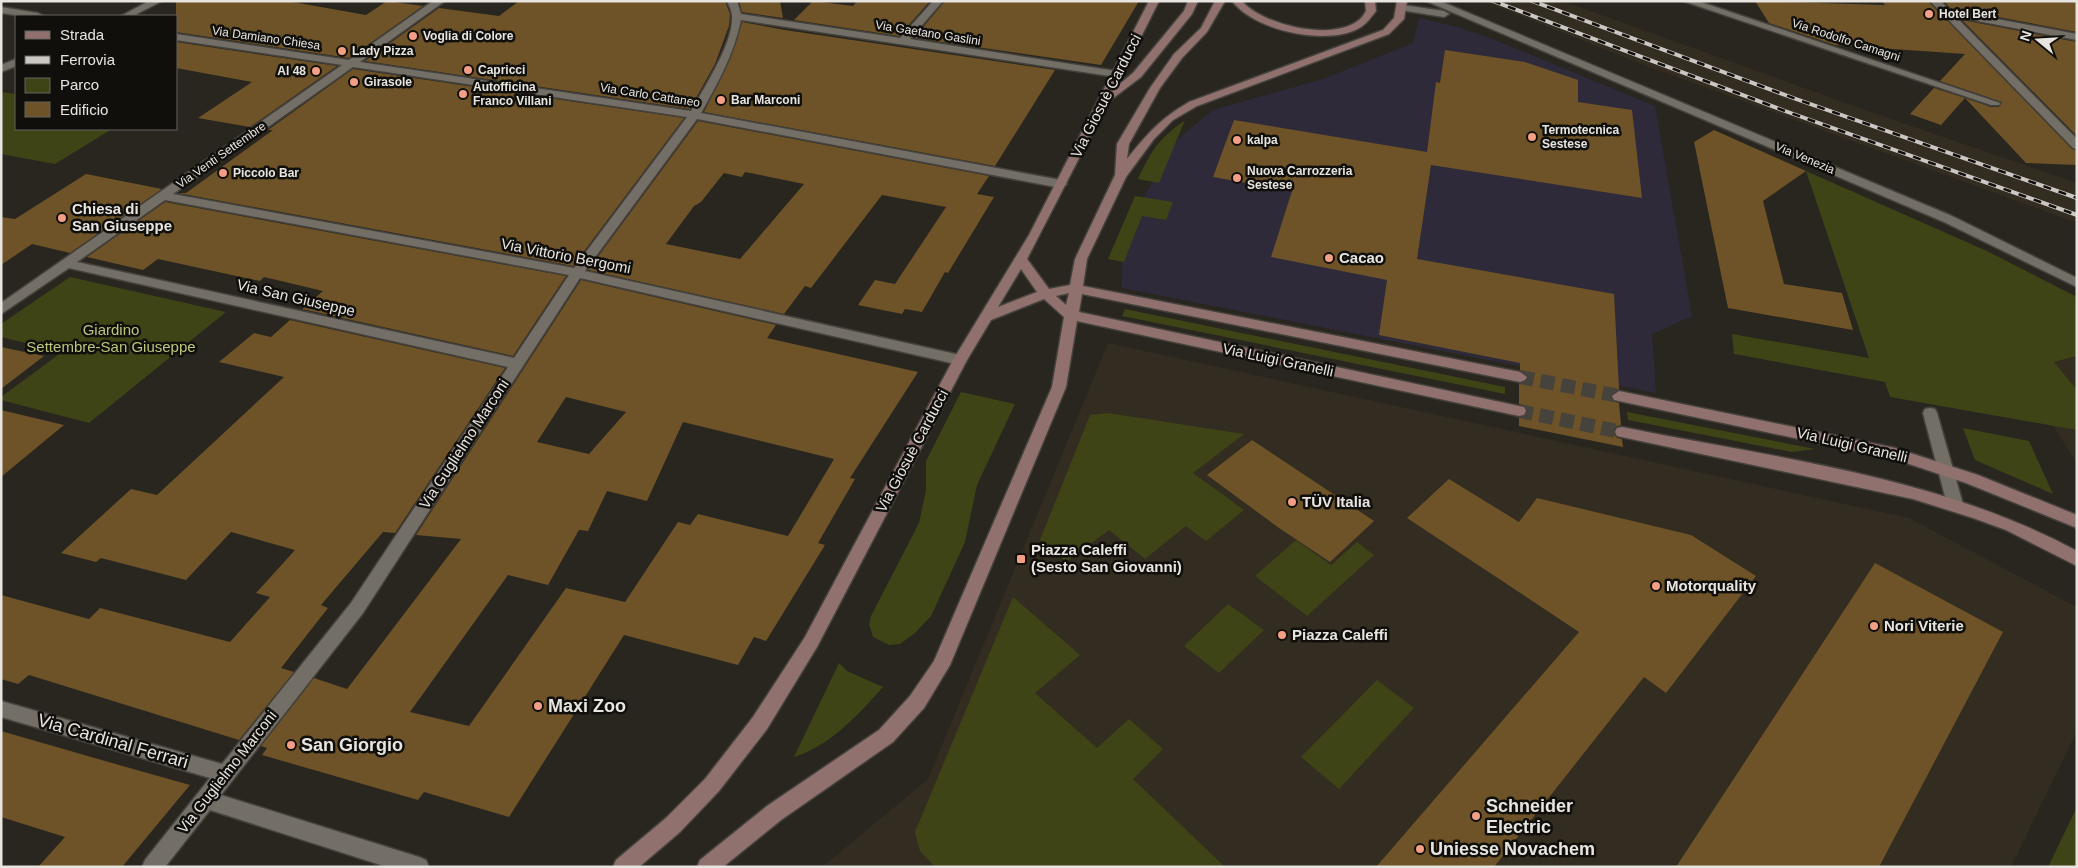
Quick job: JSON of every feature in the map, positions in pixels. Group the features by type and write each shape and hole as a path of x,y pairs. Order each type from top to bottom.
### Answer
{"main road":[{"name":"Via Giosuè Carducci","path":"623,866 673,825 712,785 760,723 811,642 960,360 1021,259 1106,100 1116,74 1154,1"},
{"path":"1106,100 1137,75 1189,12 1193,1"},
{"path":"1120,176 1123,144 1150,96 1178,56 1204,30 1220,1"},
{"path":"1237,1 1249,14 1262,21 1284,28 1311,32 1350,29 1362,24 1371,11 1370,1"},
{"path":"707,867 774,813 886,736 917,702 941,665 1059,388 1074,288 1081,259 1120,176 1150,136 1169,118 1193,104 1377,37 1395,25 1403,12 1402,4"},
{"name":"Via Luigi Granelli","path":"1021,259 1044,294 1056,306 1071,316 1519,411"},
{"name":"Via Luigi Granelli","path":"986,317 1044,294 1074,288 1520,377"},
{"name":"Via Luigi Granelli","path":"1619,396 1878,450 1947,470 2077,522"},
{"path":"1622,432 1889,486 1955,504 2011,525 2077,559"}],"street":[{"path":"128,15 158,1"},
{"name":"Via Venti Settembre","path":"1,310 440,1"},
{"path":"732,1 737,16"},
{"path":"904,41 938,1"},
{"name":"Via Venezia","path":"1430,1 1948,219 2077,283"},
{"name":"Via Rodolfo Camagni","path":"1688,1 1995,103"},
{"path":"1935,1 2074,142"},
{"name":"Via Venezia","path":"1402,4 1455,18 1528,43"},
{"path":"1,10 32,15"},
{"path":"1946,12 2077,37"},
{"name":"Via Gaetano Gaslini","path":"737,16 1116,74"},
{"name":"Via Guglielmo Marconi","path":"152,867 357,608 577,273 694,115 719,71 732,40 737,16"},
{"name":"Via Damiano Chiesa","path":"178,37 352,63"},
{"path":"1,68 15,62"},
{"name":"Via Carlo Cattaneo","path":"352,63 694,115 1061,184"},
{"name":"Via Vittorio Bergomi","path":"162,196 577,273 960,360"},
{"name":"Via San Giuseppe","path":"67,264 517,364"},
{"path":"1930,413 1955,504"},
{"name":"Via Cardinal Ferrari","path":"1,709 226,774"},
{"path":"205,799 414,866"}],"shaded area":[{"path":"1483,1 1563,1 1868,111 2077,183 2077,223 1641,64"},
{"path":"1419,18 1458,27 1495,40 1655,106 1692,316 1652,334 1656,393 1122,288 1123,232 1179,138 1213,110 1323,79 1413,43"},
{"path":"1108,343 1909,518 2077,607 2077,731 2011,867 822,867 928,779"},
{"path":"2077,356 2077,464 2019,371"}],"green space":[{"path":"1,92 15,94 15,130 110,130 55,164 1,154"},
{"path":"1185,120 1159,183 1138,179 1147,160 1157,146 1168,133"},
{"path":"1806,171 1989,252 2077,297 2077,356 2054,362 2077,390 2077,430 1890,397 1885,382 1734,354 1732,334 1869,358"},
{"path":"1135,196 1173,202 1166,220 1142,216 1124,262 1108,259"},
{"name":"Giardino Settembre-San Giuseppe","path":"70,277 226,312 89,423 1,400 1,397 62,352 1,337 1,324"},
{"path":"1125,309 1505,387 1505,394 1122,316"},
{"path":"961,392 1015,404 977,485 965,542 931,616 915,633 900,644 889,645 873,637 869,624 871,616 919,523 926,490 926,461"},
{"path":"1627,412 1815,449 1792,452 1628,420"},
{"path":"1108,413 1244,434 1193,473 1244,510 1206,541 1186,526 1145,559 1109,530 1066,562 1040,540 1090,415"},
{"path":"1963,428 2029,441 2053,494 1975,460"},
{"path":"1296,540 1331,565 1357,542 1374,555 1307,616 1255,576"},
{"path":"1013,597 1080,655 1035,693 1097,748 1129,719 1163,749 1133,779 1225,867 935,867 920,851 915,832"},
{"path":"1228,604 1264,630 1219,673 1184,646"},
{"path":"839,663 847,671 883,687 843,728 820,745 794,757"},
{"path":"1377,680 1414,708 1339,789 1301,757"},
{"path":"2077,807 2077,867 2048,867"}],"building":[{"path":"176,1 287,1 366,15 387,1 423,6 349,58 178,32 178,15 176,15"},
{"path":"519,1 725,1 730,14 729,26 715,64 690,109 365,61 439,8 499,16"},
{"path":"739,1 780,1 783,18 742,12"},
{"path":"813,1 853,6 857,1 930,1 899,36 794,20"},
{"path":"945,1 1139,1 1101,65 914,38"},
{"path":"1755,1 1885,5 1882,1 1928,1 2072,149 2077,151 2077,165 2026,163 1965,98 1991,107 1999,107 2002,102 1940,81 1965,54 1835,45 1769,23"},
{"path":"1944,1 2077,1 2077,32 1950,8"},
{"path":"1962,20 2077,42 2077,136"},
{"path":"742,22 1055,70 995,166 704,112 731,57"},
{"path":"178,42 337,66 250,127 198,118 252,82 178,68"},
{"path":"1445,50 1525,62 1578,80 1578,102 1632,110 1642,198 1431,165 1417,259 1614,294 1619,389 1610,396 1612,401 1619,403 1621,425 1615,427 1613,433 1617,438 1622,439 1623,447 1519,426 1519,418 1524,417 1528,412 1526,406 1519,404 1519,384 1526,382 1529,377 1520,370 1520,363 1379,335 1387,280 1271,257 1292,191 1213,177 1234,120 1427,152 1436,82 1440,83"},
{"path":"353,69 684,118 573,266 178,193 186,193 273,130 268,130"},
{"path":"1934,88 1965,98 1941,125 1910,114"},
{"path":"698,121 989,176 977,194 994,197 948,273 945,272 922,312 905,309 902,314 858,305 875,280 895,284 946,207 882,195 811,288 805,286 784,314 588,270","holes":["745,172 804,184 740,259 666,244 694,206 701,202 724,173 742,177"]},
{"path":"1714,130 1806,171 1763,201 1784,284 1842,293 1853,330 1728,308 1694,142"},
{"path":"86,174 162,189 70,253 32,244 1,265 1,217 15,219"},
{"path":"165,202 566,276 513,356 302,309 323,291 264,277 260,281 158,259 143,270 87,257"},
{"path":"581,280 776,325 767,338 918,372 850,478 855,479 818,543 825,545 766,641 754,637 738,665 624,635 509,817 424,792 418,800 262,755 267,748 261,746 314,678 347,689 461,539 416,535","holes":["566,397 626,412 589,454 537,442","683,422 834,459 788,536 698,514 690,525 678,522 625,602 566,588 469,726 410,712 508,575 548,585 579,530 588,531 607,491 647,501"]},
{"path":"290,320 505,368 395,533 383,532 321,605 328,608 281,668 294,672 239,740 29,675 18,684 1,679 1,595 89,619 100,608 230,642 270,597 256,593 295,550 231,532 186,580 101,558 96,562 61,553 131,489 157,495 284,377 219,362 254,333 271,337"},
{"path":"1,347 44,356 1,389"},
{"path":"1,410 64,425 1,477"},
{"path":"1252,440 1374,521 1330,562 1279,528 1207,475"},
{"path":"1449,479 1519,522 1537,498 1691,535 1756,576 1666,693 1644,677 1494,867 1376,867 1579,632 1407,518"},
{"path":"1875,563 2003,632 1879,867 1676,867"},
{"path":"1,731 190,785 122,867 38,867 65,837 1,817"}],"tunnel":[{"path":"1520,377 1619,396"},
{"path":"1519,411 1622,432"}],"railway":[{"path":"1493,1 1785,111 2077,215"},
{"path":"1532,1 1796,99 2077,198"}],"place":[{"name":"Hotel Bert","path":"1929,14"},
{"name":"Voglia di Colore","path":"413,36"},
{"name":"Lady Pizza","path":"342,51"},
{"name":"Capricci","path":"468,70"},
{"name":"Al 48","path":"316,71"},
{"name":"Girasole","path":"354,82"},
{"name":"Autofficina Franco Villani","path":"463,94"},
{"name":"Bar Marconi","path":"721,100"},
{"name":"Termotecnica Sestese","path":"1532,137"},
{"name":"kalpa","path":"1237,140"},
{"name":"Piccolo Bar","path":"223,173"},
{"name":"Nuova Carrozzeria Sestese","path":"1237,178"},
{"name":"Chiesa di San Giuseppe","path":"62,218"},
{"name":"Cacao","path":"1329,258"},
{"name":"TÜV Italia","path":"1292,502"},
{"name":"Piazza Caleffi (Sesto San Giovanni)","path":"1021,559"},
{"name":"Motorquality","path":"1656,586"},
{"name":"Nori Viterie","path":"1874,626"},
{"name":"Piazza Caleffi","path":"1282,635"},
{"name":"Maxi Zoo","path":"538,706"},
{"name":"San Giorgio","path":"291,745"},
{"name":"Schneider Electric","path":"1476,816"},
{"name":"Uniesse Novachem","path":"1420,849"}]}
